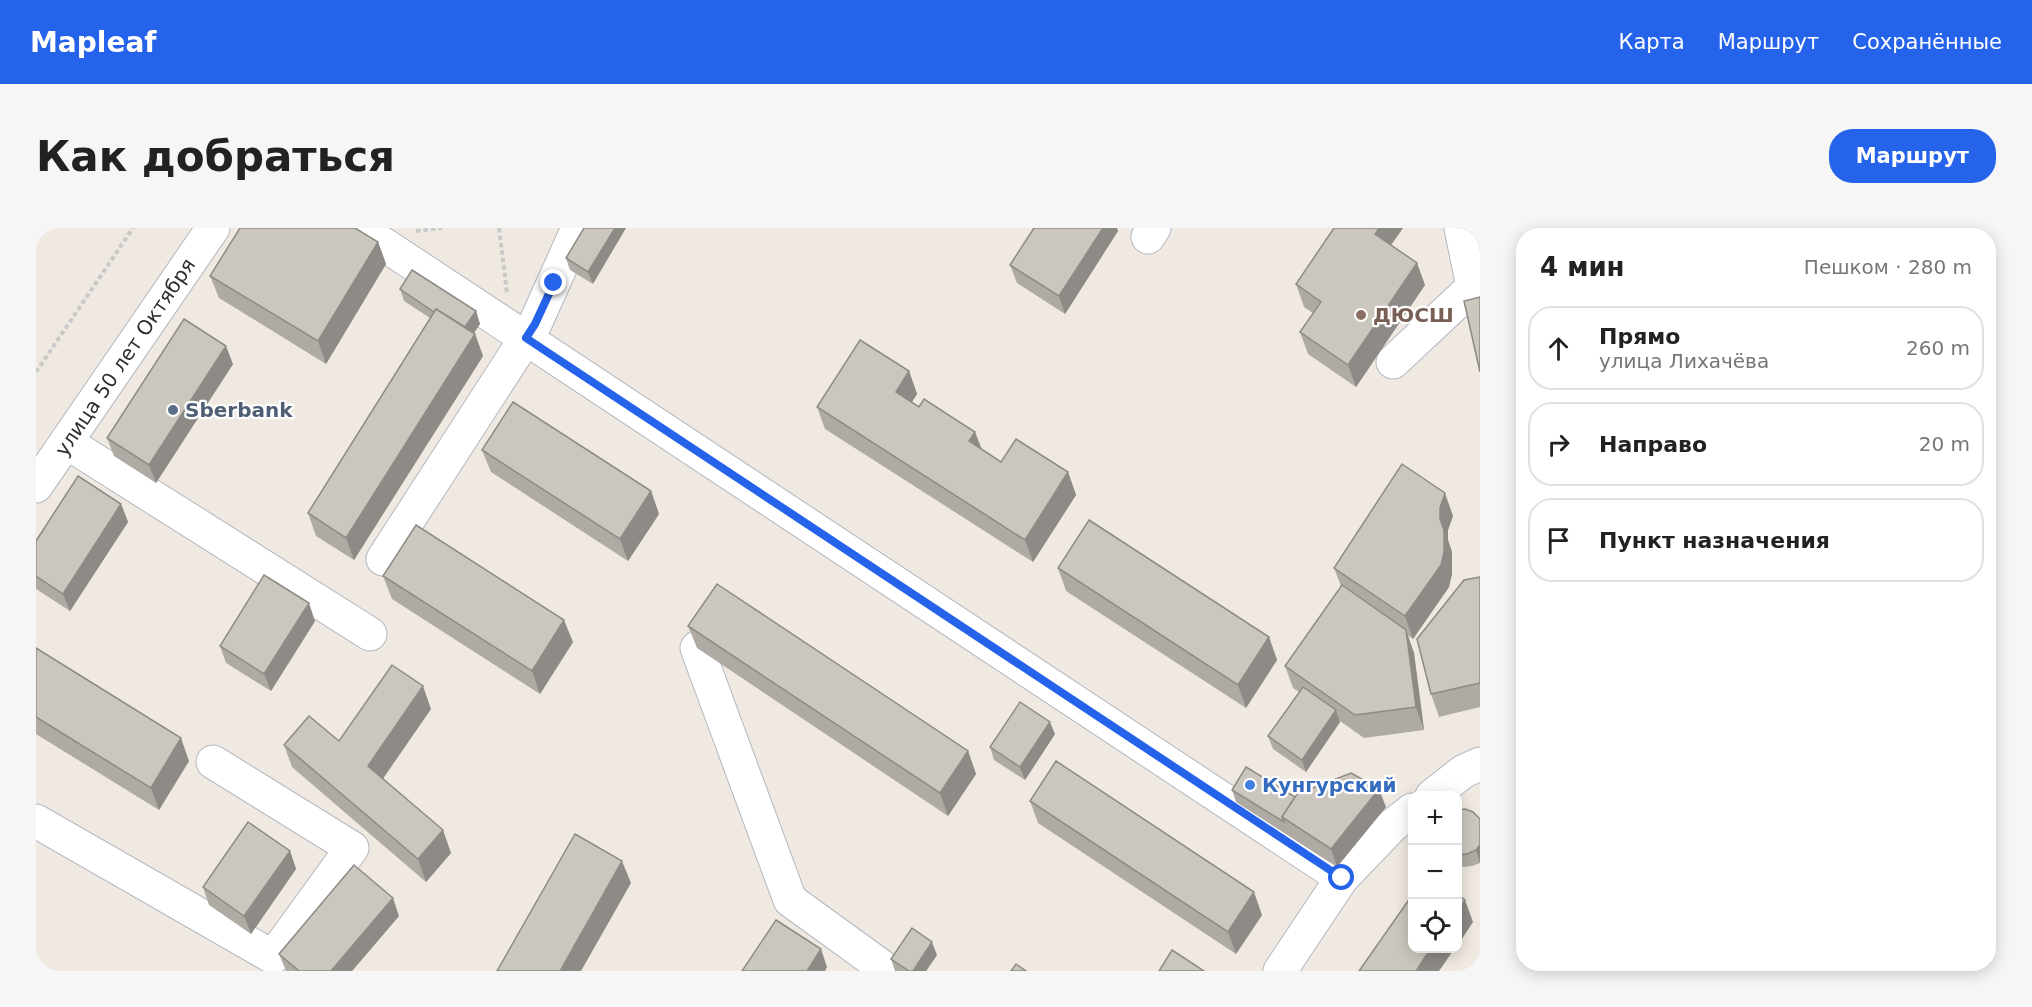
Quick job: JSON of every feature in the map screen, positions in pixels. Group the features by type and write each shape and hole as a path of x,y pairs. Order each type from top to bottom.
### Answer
{"street":[{"name":"улица 50 лет Октября","path":"36,486 213,228"},
{"path":"358,228 1342,878"},
{"path":"383,559 519,333 535,324 578,228"},
{"path":"1393,362 1477,287 1455,234"},
{"path":"66,442 370,634"},
{"path":"696,648 790,900 888,971"},
{"path":"36,821 273,957 352,848 213,762"},
{"path":"1437,791 1464,771 1480,764"},
{"path":"1280,971 1342,878 1393,825 1408,814"}],"path":[{"path":"36,372 133,228"},
{"path":"499,228 519,333"}],"building":[{"path":"240,228 355,228 378,242 318,341 210,276"},
{"path":"584,228 615,228 588,272 566,258"},
{"path":"1034,228 1103,228 1059,296 1010,265"},
{"name":"ДЮСШ","path":"1334,228 1379,228 1375,234 1417,263 1348,365 1300,332 1321,302 1296,284"},
{"path":"412,270 476,311 465,327 436,309 434,312 400,289"},
{"path":"1480,297 1480,372 1464,301"},
{"path":"436,309 475,334 346,538 308,513"},
{"name":"Sberbank","path":"184,319 226,346 149,465 107,438"},
{"path":"860,340 909,371 896,392 919,407 924,399 975,432 969,441 1001,462 1016,439 1068,472 1025,540 817,407"},
{"path":"513,402 651,491 620,539 482,450"},
{"path":"1402,464 1445,493 1440,508 1440,519 1444,530 1444,552 1441,565 1405,616 1334,568"},
{"path":"78,476 121,504 63,594 36,576 36,541"},
{"path":"1089,520 1269,637 1238,685 1058,568"},
{"path":"416,525 564,620 532,671 383,576"},
{"path":"264,575 309,603 264,674 220,646"},
{"path":"1480,577 1480,683 1431,694 1417,639 1464,580"},
{"path":"717,584 968,751 940,793 688,626"},
{"path":"1342,585 1406,630 1416,707 1355,715 1285,666"},
{"path":"36,648 181,738 151,788 36,717"},
{"path":"392,665 423,686 368,766 443,830 418,859 284,745 309,716 339,741"},
{"path":"1303,687 1336,710 1302,760 1268,736"},
{"path":"1020,702 1050,722 1020,767 990,747"},
{"path":"1056,761 1254,892 1228,932 1030,801"},
{"path":"1246,767 1295,797 1282,817 1284,822 1232,790"},
{"path":"1351,773 1379,789 1331,849 1282,817 1297,794"},
{"path":"1462,809 1473,812 1480,819 1480,845 1476,850 1462,855 1462,845"},
{"path":"248,822 290,851 244,916 203,887"},
{"path":"575,834 622,861 560,971 497,971"},
{"path":"354,865 393,898 331,971 299,971 279,954"},
{"path":"1408,901 1408,953 1428,953 1416,971 1359,971"},
{"path":"776,920 821,949 807,971 742,971"},
{"path":"912,928 932,942 913,971 909,971 891,959"},
{"path":"1172,950 1204,971 1159,971"},
{"path":"1016,964 1026,971 1011,971"}],"place":[{"name":"ДЮСШ","path":"1361,315"},
{"name":"Sberbank","path":"173,410"},
{"name":"Кунгурский","path":"1250,785"}],"route":[{"path":"554,283 526,338 1342,878"}]}
